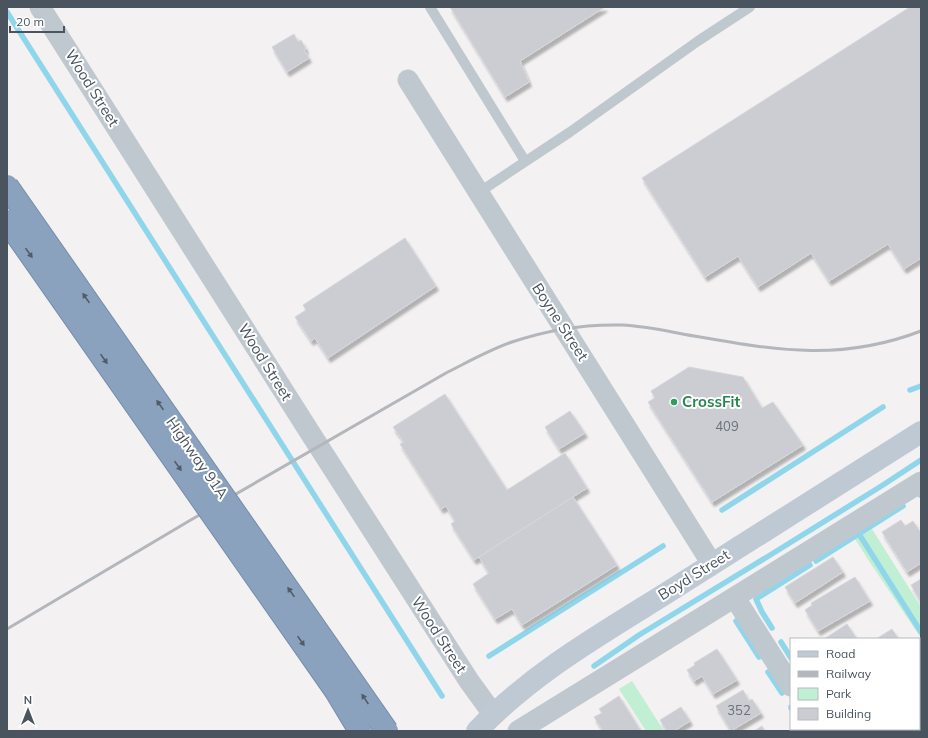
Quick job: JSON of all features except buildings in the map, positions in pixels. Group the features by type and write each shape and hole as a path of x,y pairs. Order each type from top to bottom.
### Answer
{"highway":[{"name":"Highway 91A","path":"7,186 387,731"},
{"name":"Highway 91A","path":"7,221 336,691 360,731"}],"main road":[{"name":"Boyd Street","path":"477,731 493,714 548,669 921,432"}],"street":[{"name":"Wood Street","path":"40,7 469,681 493,714"},
{"name":"Boyne Street","path":"408,80 712,564"},
{"path":"518,731 921,482"},
{"path":"735,598 790,684"}],"lane":[{"path":"430,7 525,161"},
{"path":"478,193 570,132 698,41 750,7"}],"green space":[{"path":"872,529 921,607 921,638 855,539"},
{"path":"632,681 664,731 646,731 619,689"}],"waterway":[{"path":"7,12 442,696"},
{"path":"910,390 921,386"},
{"path":"722,510 883,407"},
{"path":"594,666 639,635 767,557 921,460"},
{"path":"816,561 903,506"},
{"path":"859,534 921,632"},
{"path":"489,656 663,546"},
{"path":"772,628 756,599 810,565"},
{"path":"736,621 759,657"},
{"path":"781,642 790,656"},
{"path":"768,672 782,693"}],"railway":[{"path":"7,629 189,521 446,373 487,352 512,342 553,331 581,327 622,325 652,328 757,346 785,349 838,350 865,347 921,331"}],"place":[{"name":"CrossFit","path":"674,402"}]}
